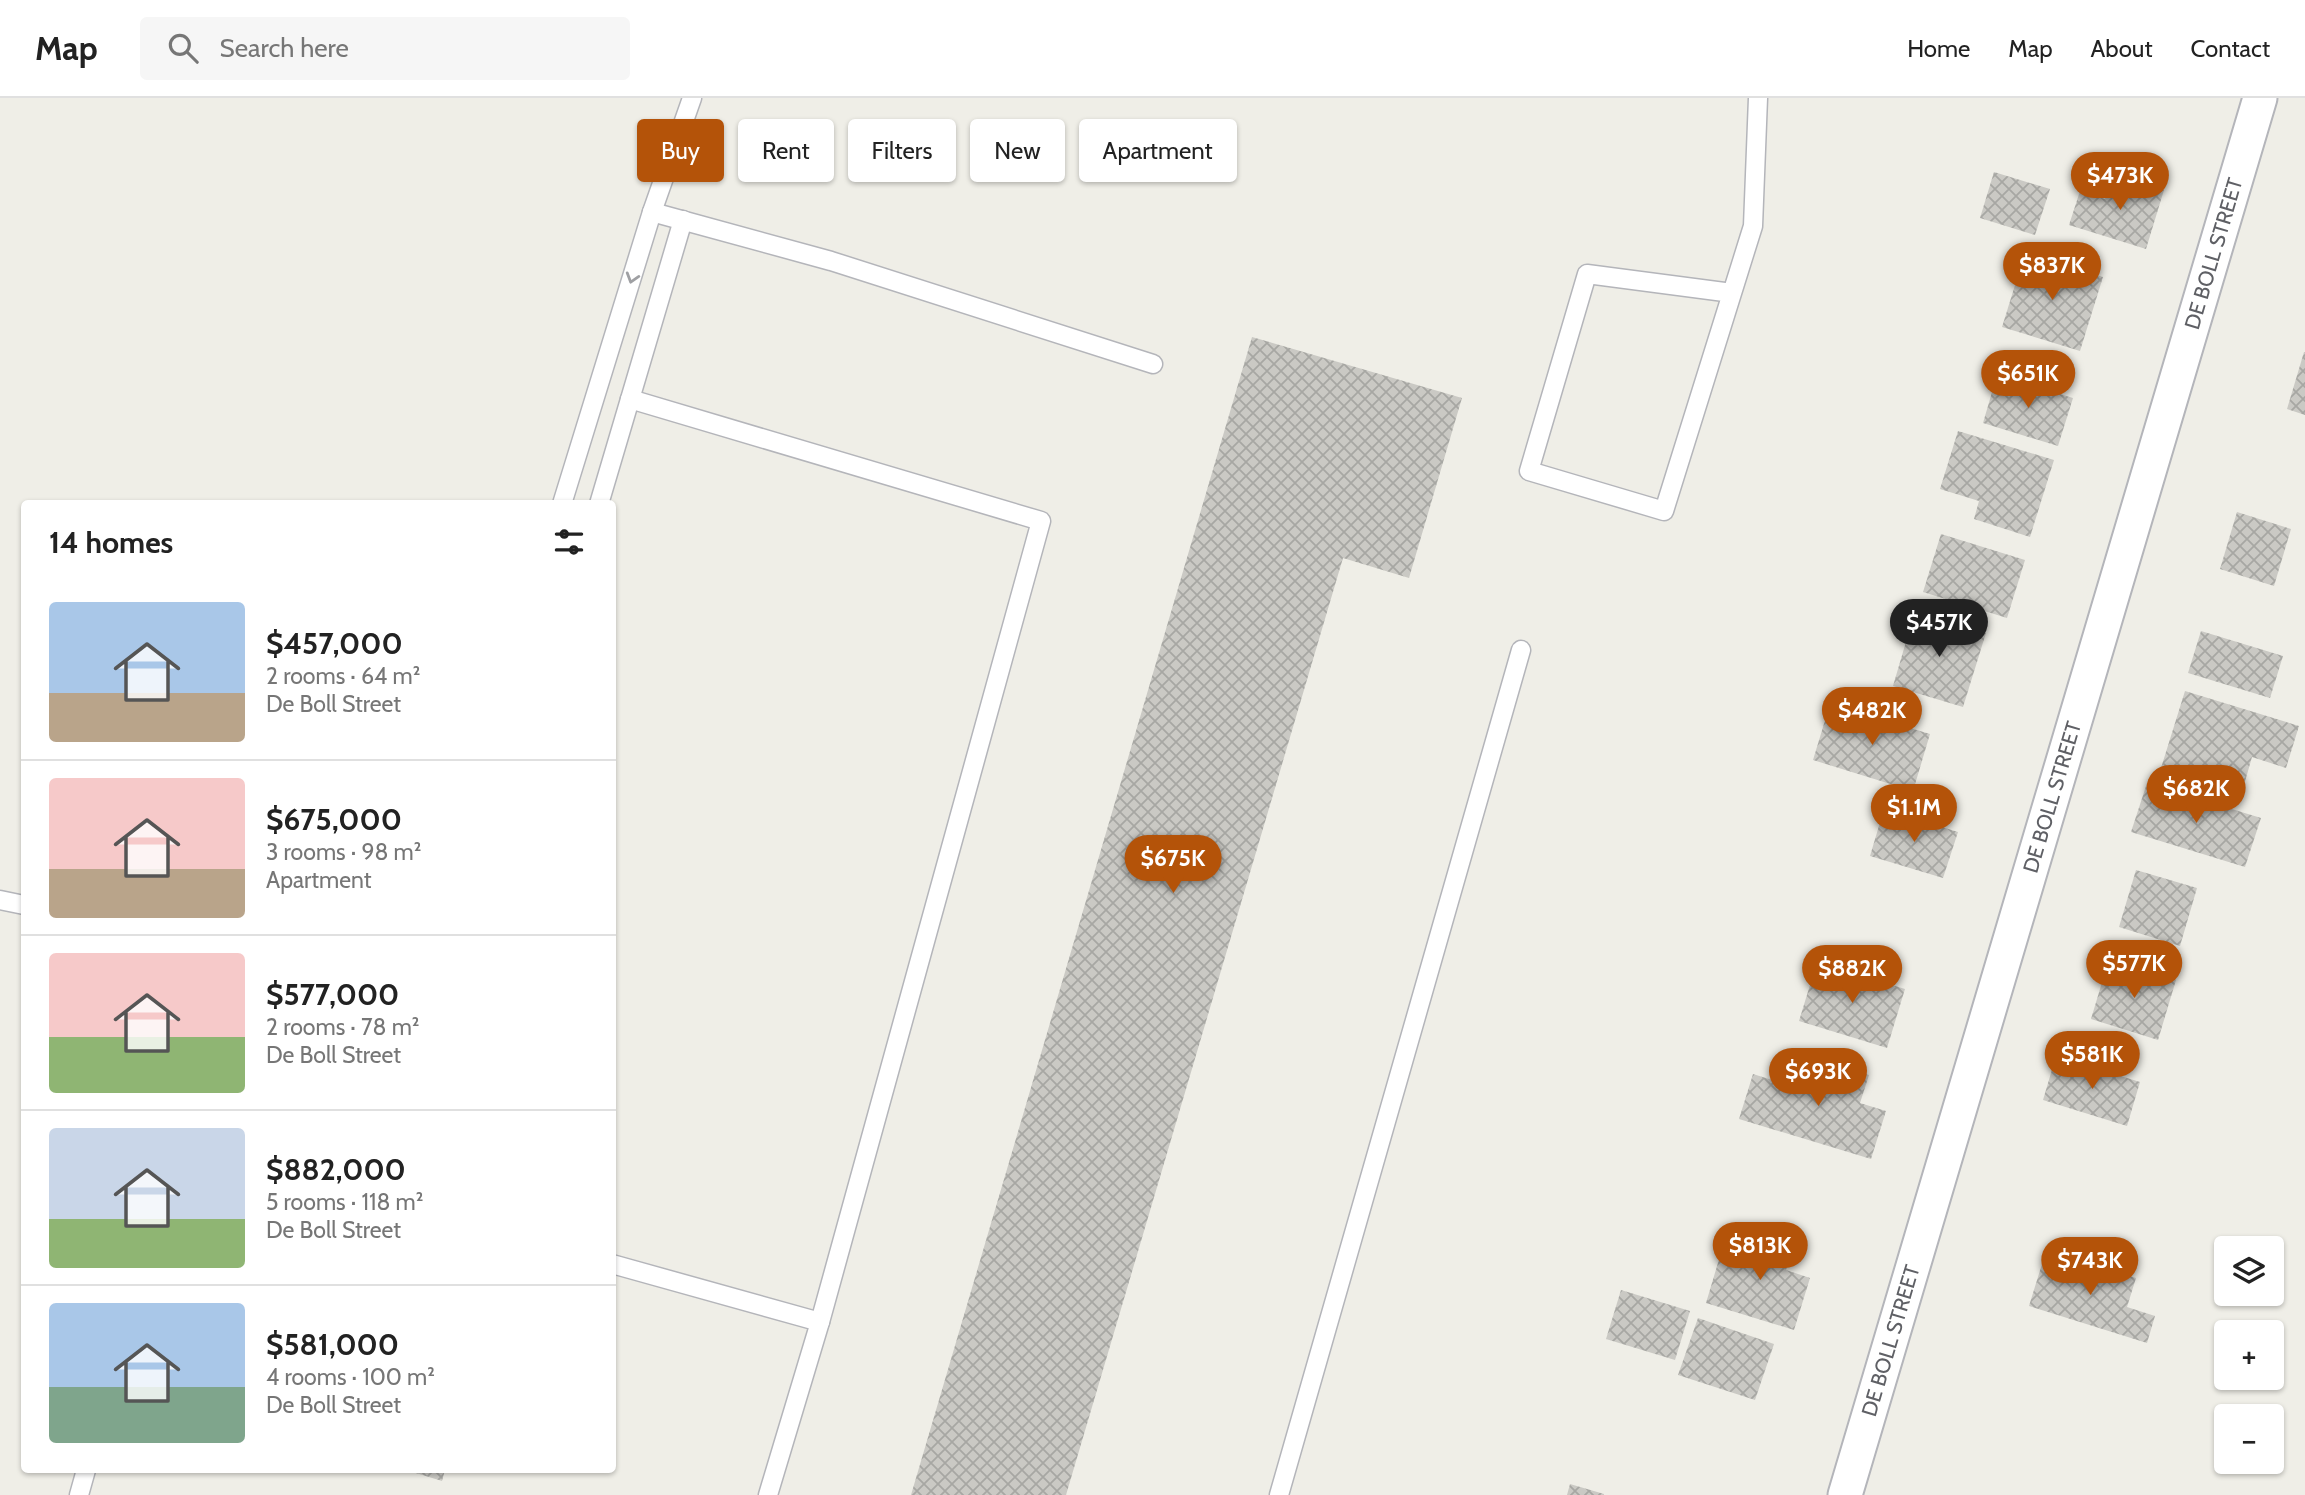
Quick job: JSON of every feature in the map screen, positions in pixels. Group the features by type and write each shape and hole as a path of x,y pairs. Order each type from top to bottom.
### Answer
{"street":[{"name":"DE BOLL STREET","path":"1844,1495 2260,98"}],"lane":[{"path":"563,500 652,212 692,98"},
{"path":"1732,293 1587,274 1529,471 1664,511 1753,226 1758,98"},
{"path":"652,212 831,261 1153,364"},
{"path":"600,500 683,220"},
{"path":"630,399 1041,521 820,1322 768,1495"},
{"path":"1279,1495 1521,650"},
{"path":"0,900 21,904"},
{"path":"616,1265 820,1322"},
{"path":"79,1495 85,1473"}],"building":[{"path":"1994,172 2050,189 2035,235 1980,218"},
{"path":"2113,175 2164,190 2146,249 2069,225 2080,191 2105,199"},
{"path":"2025,253 2103,277 2080,351 2002,327"},
{"path":"1252,337 1462,398 1409,578 1343,558 1066,1495 911,1495"},
{"path":"2305,352 2305,415 2287,409"},
{"path":"1997,375 2073,398 2058,446 1983,423"},
{"path":"1958,431 2054,460 2030,537 1974,519 1979,501 1940,489"},
{"path":"2237,512 2291,529 2274,586 2220,569"},
{"path":"1941,534 2025,560 2007,618 1923,592"},
{"path":"1915,611 1986,633 1963,707 1893,686"},
{"path":"2201,631 2283,656 2270,698 2188,673"},
{"path":"2185,691 2299,726 2286,768 2252,757 2242,792 2161,768"},
{"path":"1830,704 1930,734 1913,791 1813,760"},
{"path":"2147,783 2261,818 2245,867 2131,832"},
{"path":"1884,809 1958,832 1943,878 1870,856"},
{"path":"2136,870 2197,888 2180,946 2119,927"},
{"path":"2109,959 2176,980 2158,1040 2091,1019"},
{"path":"1817,962 1905,989 1887,1048 1799,1021"},
{"path":"1808,1056 1869,1075 1860,1103 1886,1111 1871,1159 1739,1119 1753,1074 1798,1088"},
{"path":"2056,1056 2140,1082 2127,1126 2043,1100"},
{"path":"1752,1232 1794,1244 1786,1270 1810,1278 1794,1330 1706,1303 1723,1246 1746,1253"},
{"path":"2046,1251 2136,1278 2127,1307 2155,1316 2147,1343 2029,1306"},
{"path":"1621,1290 1690,1311 1675,1360 1606,1339"},
{"path":"1698,1318 1774,1344 1755,1400 1678,1375"},
{"path":"416,1473 444,1473 442,1481"},
{"path":"1570,1484 1604,1494 1604,1495 1567,1495"}]}
